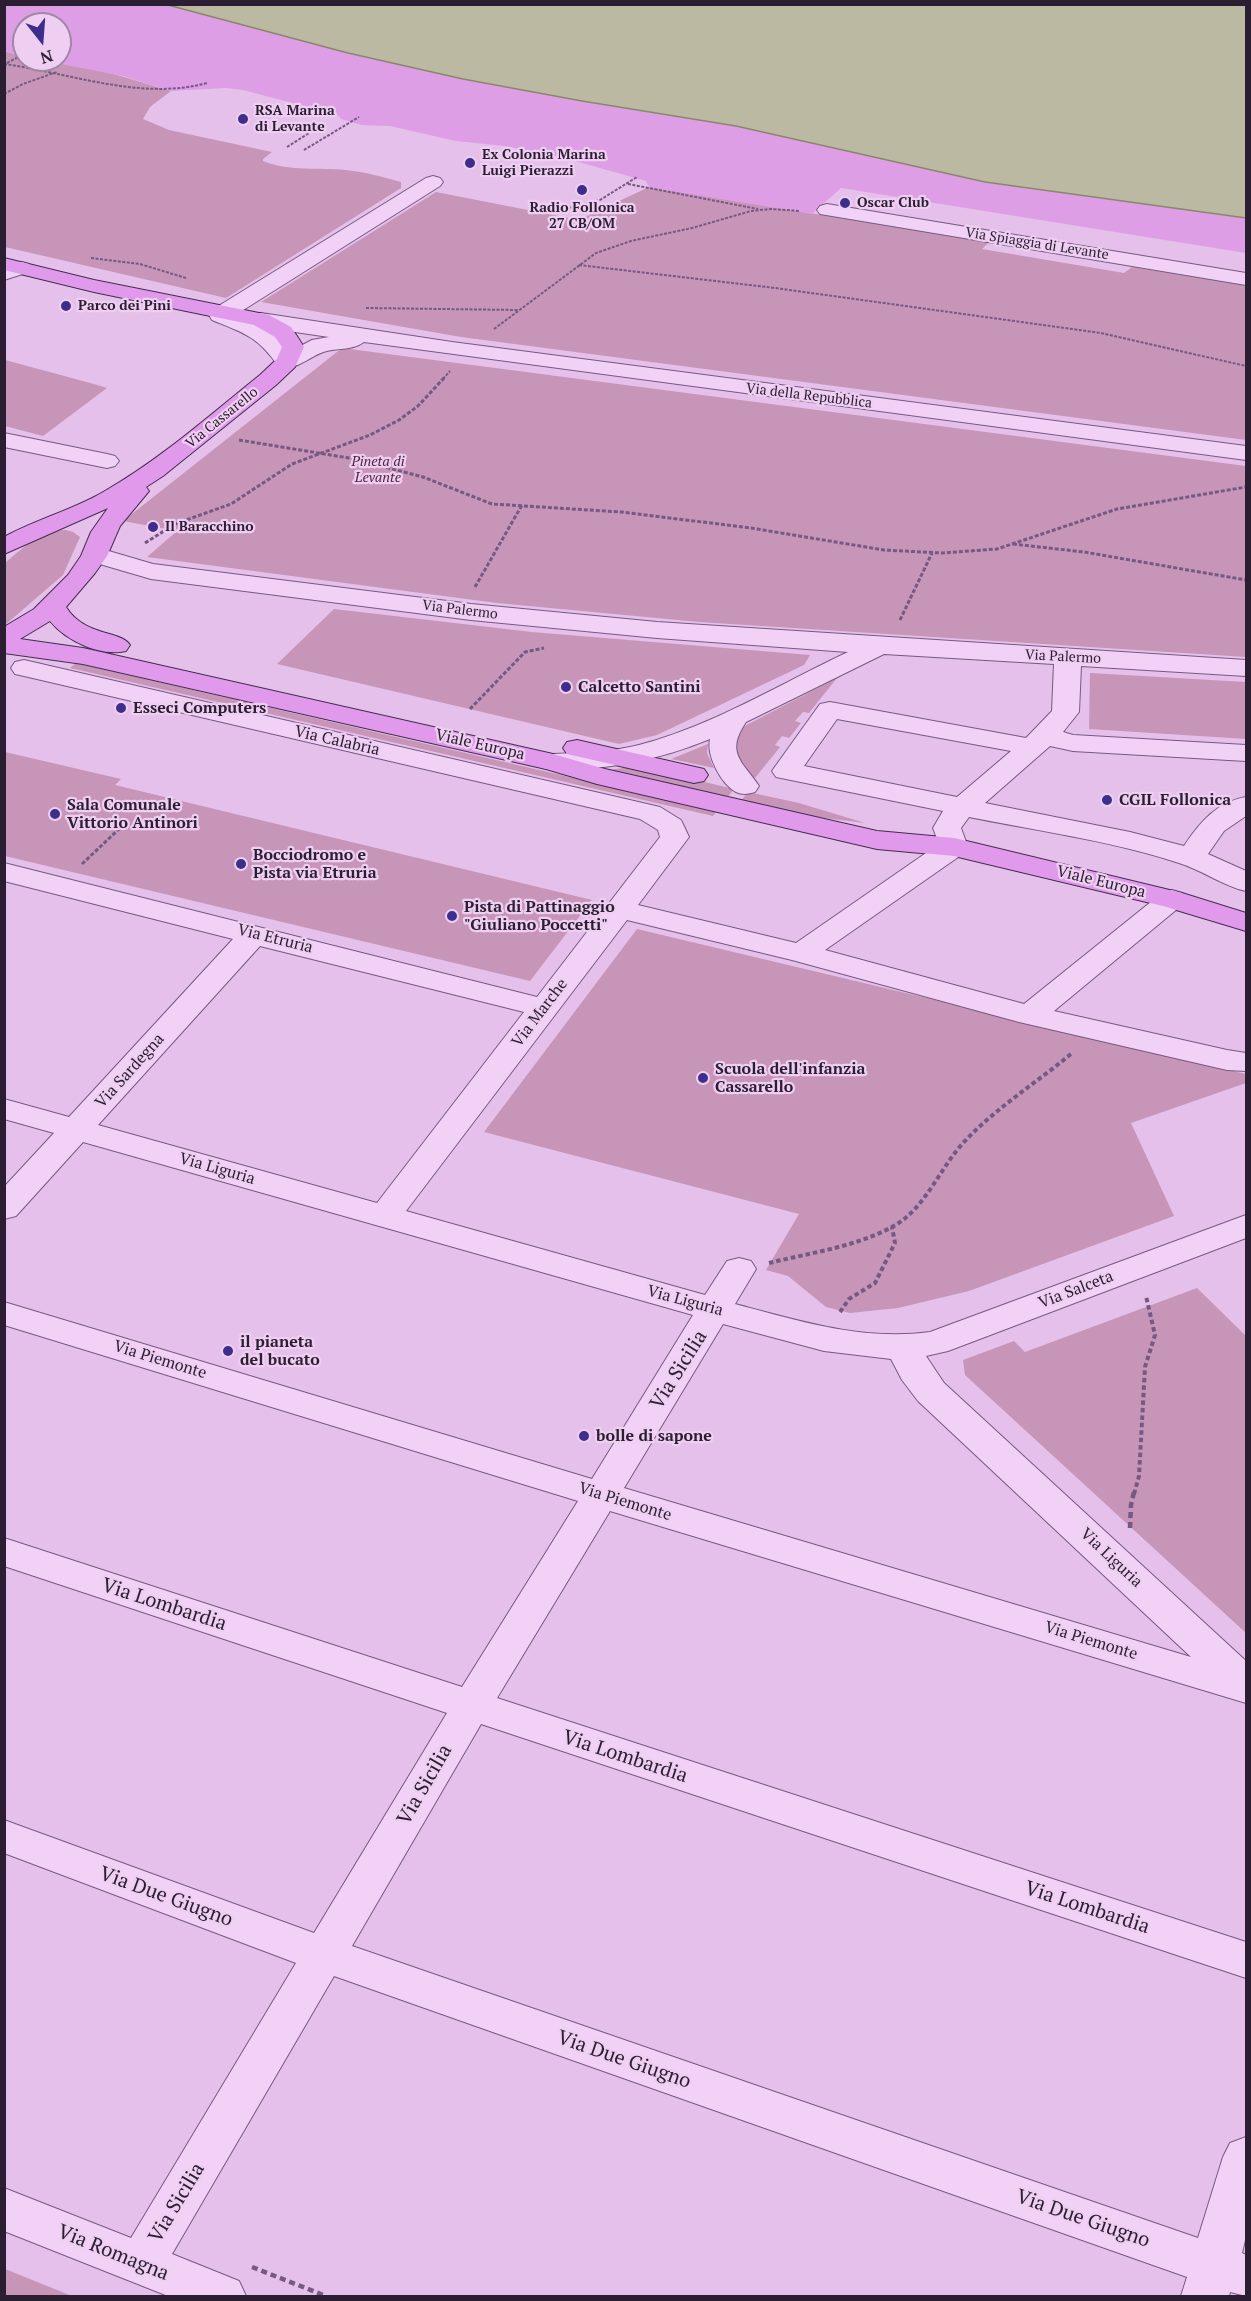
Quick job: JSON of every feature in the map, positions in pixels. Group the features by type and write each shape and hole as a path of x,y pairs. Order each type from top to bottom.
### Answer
{"main road":[{"path":"10,269 261,320 277,327 288,336 292,351 287,362"},
{"name":"Via Cassarello","path":"7,536 41,526 111,498 155,471 287,362"},
{"name":"Via Cassarello","path":"4,637 30,625 53,606 97,547 114,515 155,471"},
{"name":"Via Cassarello","path":"41,526 78,522 87,525 97,547"},
{"name":"Viale Europa","path":"53,606 68,627 99,641 894,821 954,848"},
{"name":"Viale Europa","path":"4,645 83,656 553,762 597,776 877,840 954,848 1172,899 1246,922"}],"street":[{"path":"287,362 278,347 268,338 247,326 222,318 220,315 433,182"},
{"name":"Via Spiaggia di Levante","path":"827,210 1246,279"},
{"name":"Via della Repubblica","path":"261,320 371,338 1246,453"},
{"name":"Via della Repubblica","path":"287,362 320,345 371,338"},
{"path":"4,440 107,462"},
{"name":"Via Palermo","path":"97,547 151,571 461,611 657,630 832,655 885,646 1246,668"},
{"name":"Via Palermo","path":"553,762 582,763 623,758 699,735 736,717 832,655"},
{"path":"801,953 954,848 947,828 950,820 1038,742 1065,712 1068,657"},
{"name":"Via Calabria","path":"24,668 651,813"},
{"path":"1246,753 1038,742 830,710 786,771 1130,841 1191,856 1246,882"},
{"path":"736,717 723,734 721,749 732,773 745,786"},
{"path":"1191,856 1210,828 1223,815 1246,805"},
{"name":"Via Marche","path":"384,1217 675,837 671,826 651,813"},
{"name":"Via Etruria","path":"4,872 544,1008"},
{"path":"1030,1015 1172,899"},
{"path":"619,909 801,953 1030,1015 1246,1062"},
{"name":"Via Sardegna","path":"4,1208 78,1130 254,934"},
{"name":"Via Liguria","path":"4,1109 716,1310 824,1338 867,1346 904,1348 915,1371 931,1392 1246,1686"},
{"name":"Via Salceta","path":"904,1348 935,1343 1246,1226"},
{"name":"Via Sicilia","path":"141,2264 471,1707 739,1269"},
{"name":"Via Piemonte","path":"4,1313 601,1495 1246,1686"},
{"name":"Via Lombardia","path":"4,1552 1246,1960"},
{"name":"Via Due Giugno","path":"4,1836 325,1956 1222,2279"},
{"path":"1222,2279 1246,2157"},
{"name":"Via Romagna","path":"4,2208 141,2264 202,2293"}],"path":[{"path":"4,94 57,72 135,87 183,88 198,87 207,83"},
{"path":"304,150 359,117"},
{"path":"287,147 309,133 305,133"},
{"path":"569,208 600,200 638,177"},
{"path":"628,184 762,209 787,209 816,213 827,210"},
{"path":"490,331 596,253 631,241 762,209"},
{"path":"579,266 702,279 958,312 1103,334 1246,366"},
{"path":"357,308 518,310"},
{"path":"145,544 156,532 232,503 267,477 321,453 366,437 412,412 433,393 457,364"},
{"path":"202,434 355,459 423,477 492,504 621,512 751,528 884,550 932,553 997,549 1117,509 1246,486"},
{"path":"461,611 503,543 522,505"},
{"path":"1010,544 1084,552 1246,580"},
{"path":"885,646 932,553"},
{"path":"470,709 525,652 548,647"},
{"path":"60,886 119,829"},
{"path":"739,1269 846,1243 892,1227 916,1210 947,1162 965,1140 1082,1045 1091,1029"},
{"path":"824,1338 849,1299 875,1283 894,1243 892,1227"},
{"path":"1127,1573 1131,1505 1139,1476 1145,1367 1155,1335 1145,1291 1145,1263"}],"green space":[{"path":"4,51 12,53 12,72 72,72 72,65 171,91 150,107 143,119 169,130 272,152 263,161 274,164 294,168 360,172 401,182 401,188 226,298 5,247"},
{"path":"649,187 989,242 982,249 1124,273 1132,267 1246,285 1246,440 461,337 261,302 436,192 579,220"},
{"name":"Pineta di Levante","path":"342,348 1246,466 1246,657 699,622 497,603 147,557 177,531 123,521"},
{"path":"5,360 107,388 43,436 5,426"},
{"path":"66,530 80,537 63,575 5,625 5,563 40,536"},
{"name":"Calcetto Santini","path":"334,609 532,632 810,655 804,665 657,735 619,744 277,664"},
{"path":"76,663 717,811 713,816 70,668"},
{"path":"1090,673 1246,682 1246,739 1089,729"},
{"path":"837,678 809,713 803,712 795,721 801,723 789,738 782,736 775,745 780,747 755,778 735,760 737,730"},
{"path":"708,744 707,753 714,768 671,759"},
{"name":"Bocciodromo e Pista via Etruria","path":"5,752 121,779 115,785 592,900 530,981 5,856"},
{"path":"637,766 734,789 726,799 602,771"},
{"path":"748,792 799,803 865,823 791,814 740,802"},
{"path":"637,929 1246,1074 1246,1083 1131,1123 1174,1216 969,1291 898,1308 850,1313 826,1307 788,1276 766,1270 799,1214 484,1132"},
{"path":"1197,1288 1246,1336 1246,1633 965,1375 963,1360 1014,1341 1025,1352"},
{"path":"5,2269 72,2296 5,2296"}],"sand":[{"path":"4,5 168,5 348,53 463,79 736,126 985,182 1246,218 1246,253 841,188 812,214 649,187 646,181 561,157 504,146 456,141 390,126 361,125 341,119 338,115 243,90 226,88 171,91 123,76 72,66 72,12 12,12 12,53 5,51"}],"shaded area":[{"path":"168,5 1246,5 1246,218 985,182 736,126 463,79 348,53"}],"place":[{"name":"RSA Marina di Levante","path":"243,119"},
{"name":"Ex Colonia Marina Luigi Pierazzi","path":"470,163"},
{"name":"Radio Follonica 27 CB/OM","path":"582,190"},
{"name":"Oscar Club","path":"845,203"},
{"name":"Parco dei Pini","path":"66,306"},
{"name":"Il Baracchino","path":"153,527"},
{"name":"Calcetto Santini","path":"566,687"},
{"name":"Esseci Computers","path":"121,708"},
{"name":"CGIL Follonica","path":"1107,800"},
{"name":"Sala Comunale Vittorio Antinori","path":"55,814"},
{"name":"Bocciodromo e Pista via Etruria","path":"241,864"},
{"name":"Pista di Pattinaggio \"Giuliano Poccetti\"","path":"452,916"},
{"name":"Scuola dell'infanzia Cassarello","path":"703,1078"},
{"name":"il pianeta del bucato","path":"228,1351"},
{"name":"bolle di sapone","path":"584,1436"}]}
